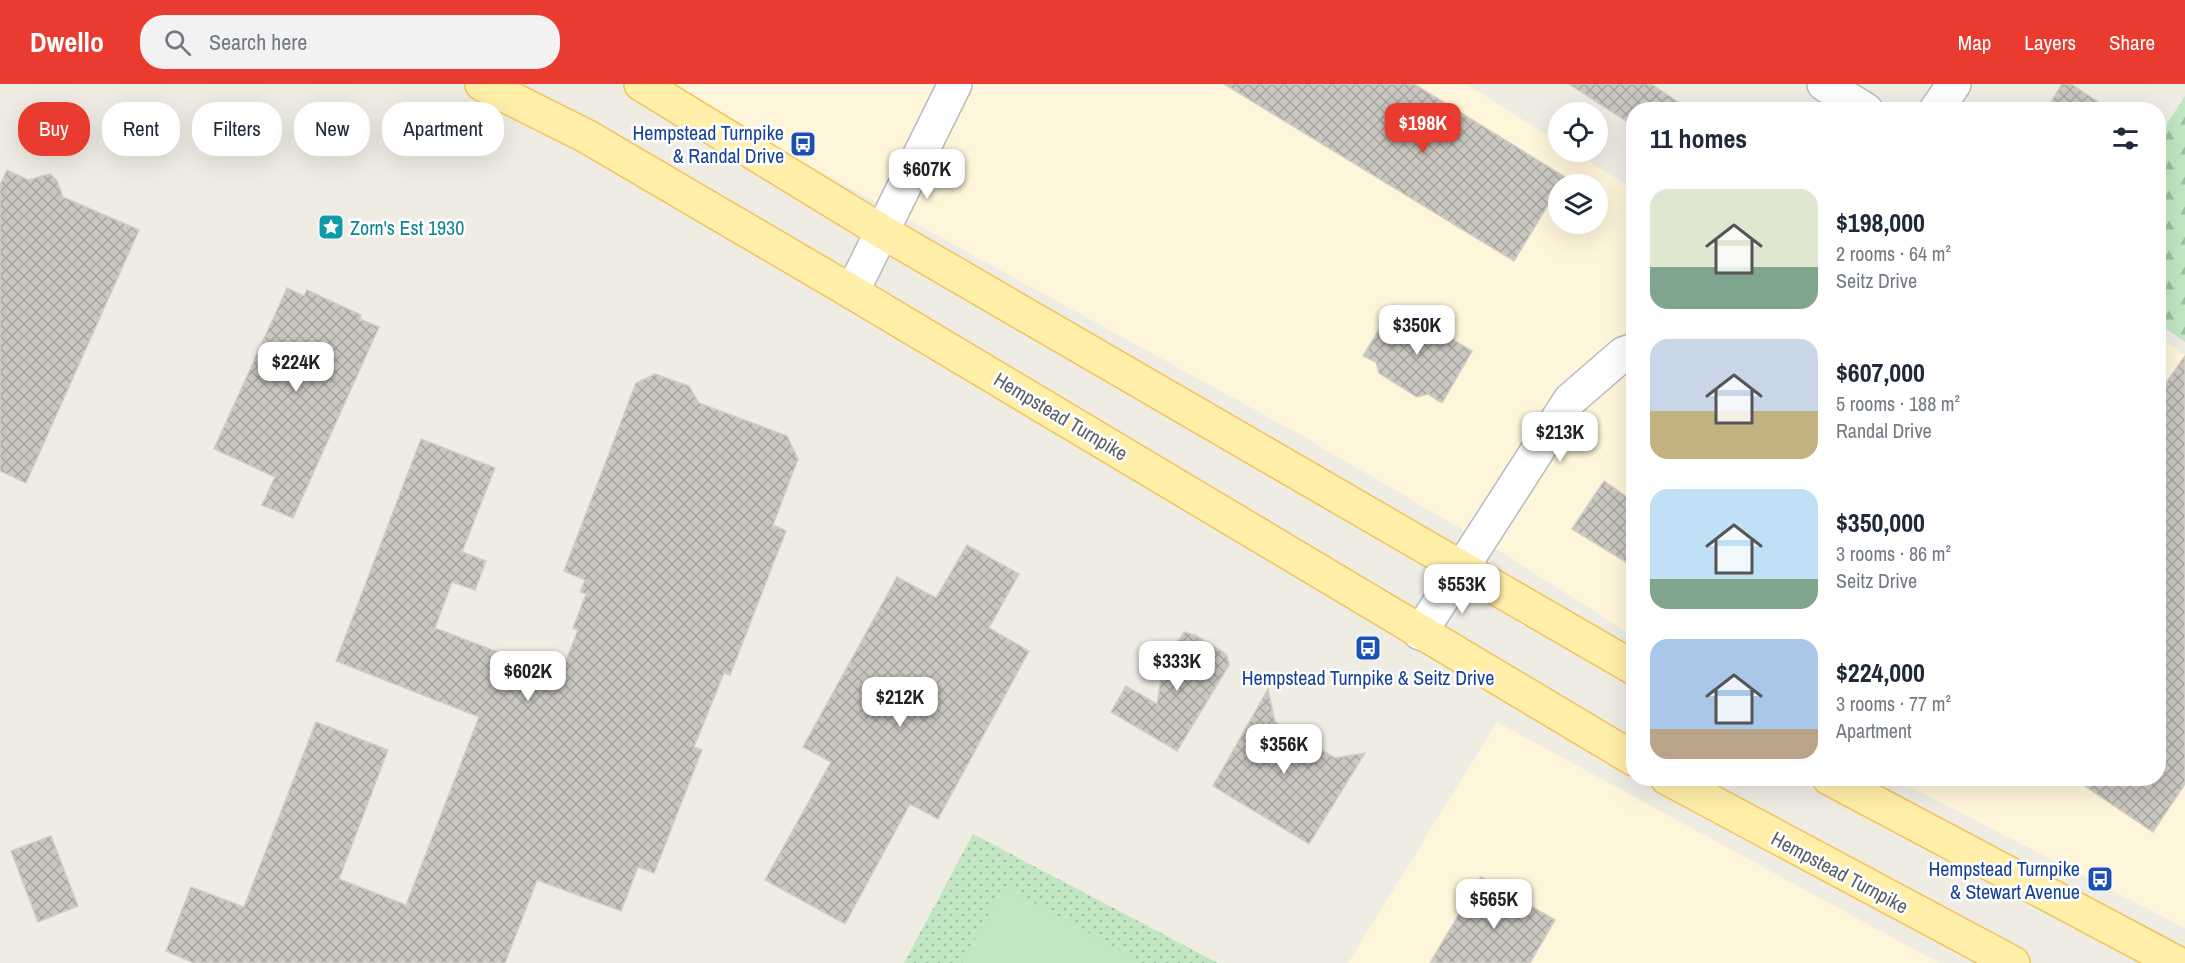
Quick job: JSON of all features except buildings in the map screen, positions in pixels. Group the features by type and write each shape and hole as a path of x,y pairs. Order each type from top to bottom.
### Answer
{"main road":[{"name":"Hempstead Turnpike","path":"482,84 586,136 1223,512 1420,633 1626,754"},
{"path":"641,84 883,232 1626,663"},
{"name":"Hempstead Turnpike","path":"1682,786 2013,963"},
{"path":"1844,786 2177,963"}],"street":[{"path":"852,292 955,84"},
{"path":"1824,84 1853,102"},
{"path":"1942,102 1954,84"},
{"path":"1420,633 1570,400 1626,353"}],"shaded area":[{"path":"661,84 1466,84 1548,136 1548,162 1590,162 1626,185 1626,632 1506,555 1299,434"},
{"path":"2166,342 2185,355 2185,928 1909,786 2166,786"},
{"path":"1497,722 1939,963 1348,963"}],"green space":[{"path":"2185,96 2185,342 2166,329 2166,125"},
{"path":"973,834 1218,963 904,963"},
{"path":"1004,886 1143,963 962,963"}],"place":[{"name":"Hempstead Turnpike & Randal Drive","path":"803,144"},
{"name":"Zorn's Est 1930","path":"331,227"},
{"name":"Hempstead Turnpike & Seitz Drive","path":"1368,648"},
{"name":"Hempstead Turnpike & Stewart Avenue","path":"2100,879"}]}
